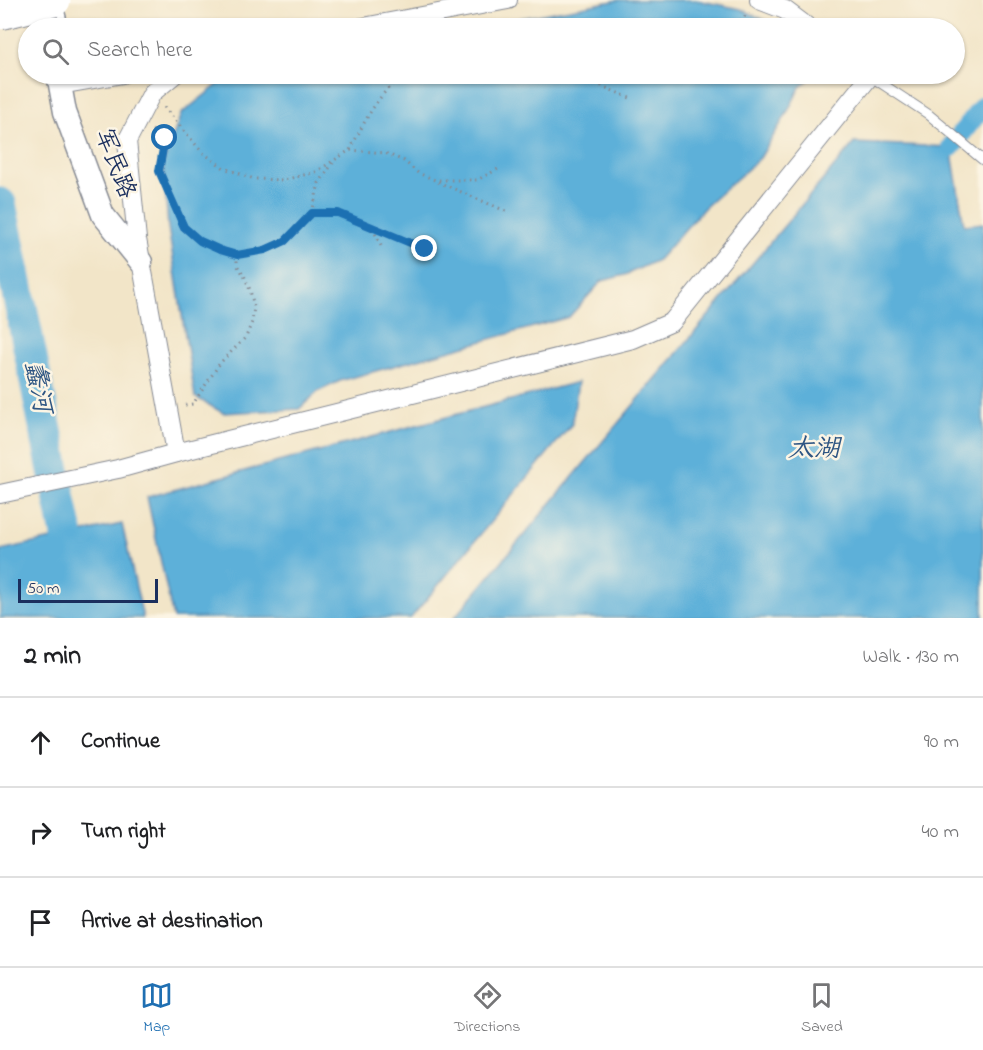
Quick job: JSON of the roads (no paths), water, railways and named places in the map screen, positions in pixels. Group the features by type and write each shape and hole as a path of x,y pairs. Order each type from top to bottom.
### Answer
{"highway":[{"path":"0,14 52,0"}],"street":[{"path":"42,0 46,18"},
{"path":"52,0 55,18"},
{"path":"412,18 508,0"},
{"path":"756,5 785,10 796,18"},
{"name":"军民路","path":"64,84 65,112 103,215 141,262"},
{"name":"军民路","path":"66,84 113,212 137,239"},
{"path":"163,84 152,93 127,141 137,239 176,453"},
{"path":"0,494 118,469 633,339 672,322 862,84"}],"lane":[{"path":"883,84 928,114 983,160"}],"water":[{"path":"619,0 696,0 741,9 760,18 521,18"},
{"path":"219,84 804,84 760,158 704,208 658,260 625,275 602,281 569,317 340,381 319,391 299,409 223,413 195,397 168,227 163,164 181,114"},
{"name":"太湖","path":"854,143 951,147 964,225 983,223 983,618 454,618"},
{"path":"578,382 572,424 411,618 173,618 147,497"},
{"path":"122,524 143,618 0,618 0,550"}],"waterway":[{"path":"951,147 983,106"},
{"name":"蠡河","path":"0,204 84,618"}]}
